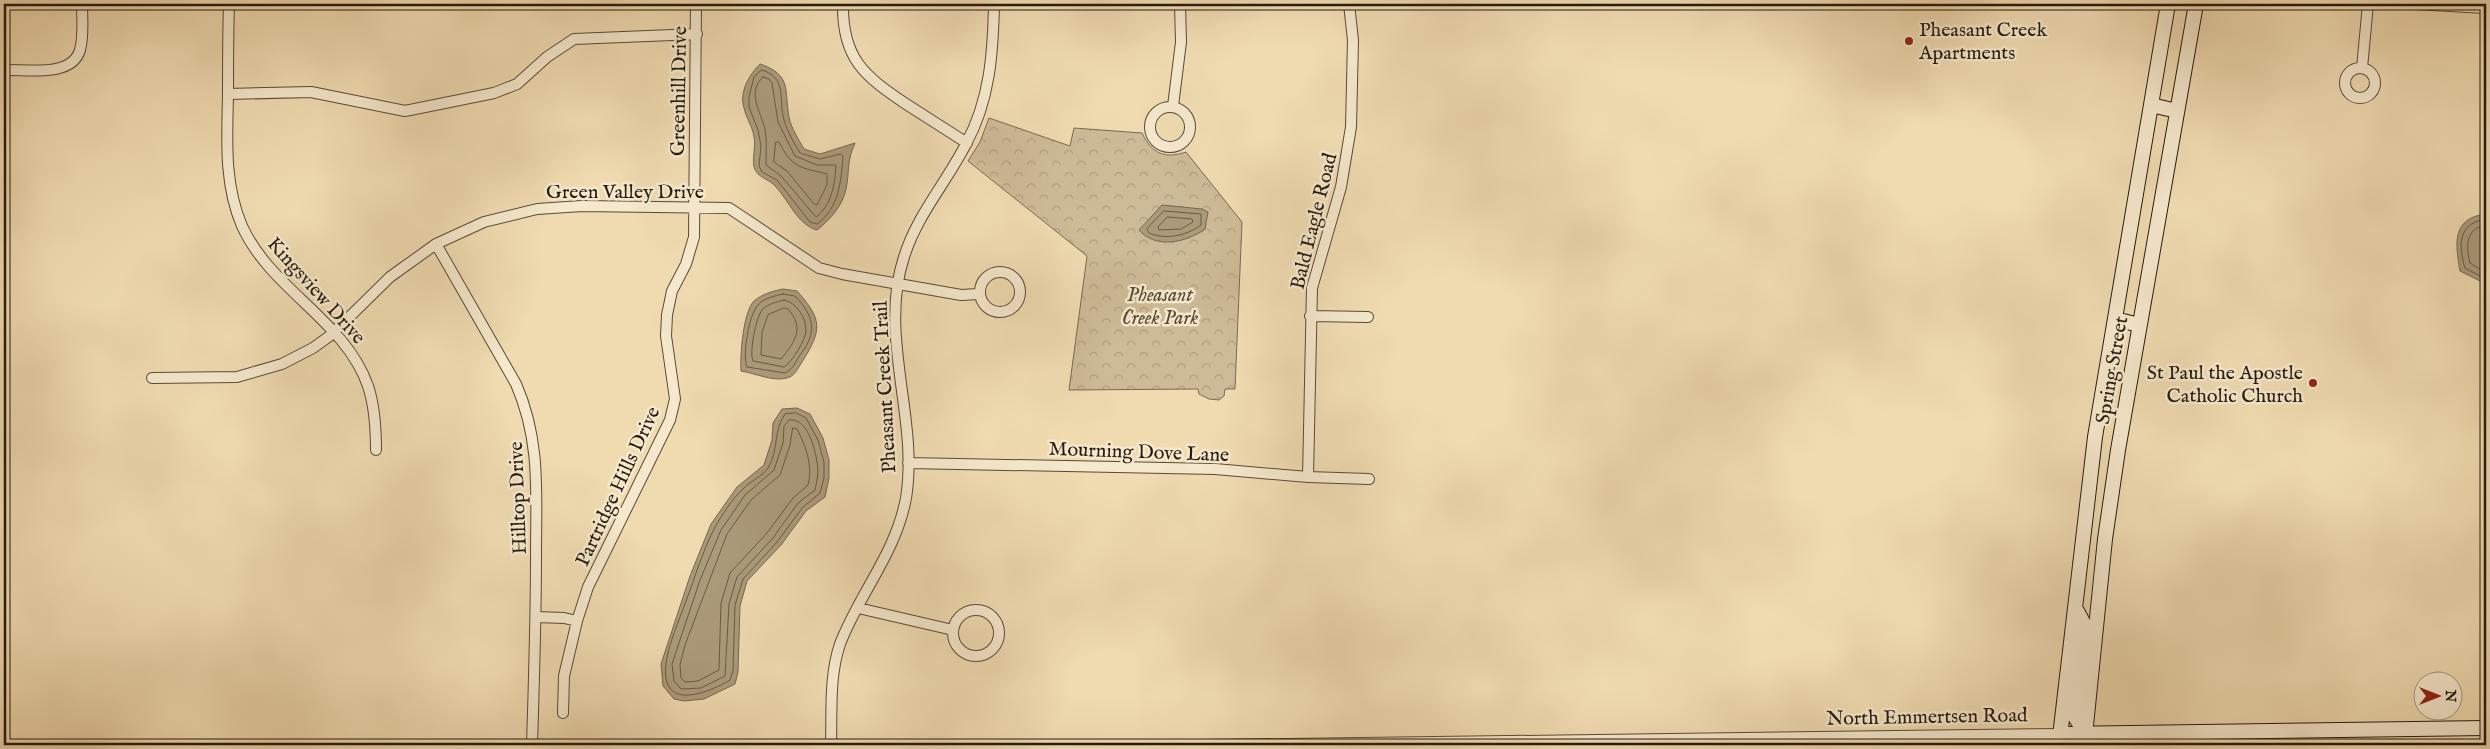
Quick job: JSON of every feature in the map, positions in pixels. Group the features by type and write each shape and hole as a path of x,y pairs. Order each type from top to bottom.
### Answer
{"main road":[{"name":"Spring Street","path":"2060,740 2095,437 2168,4"},
{"name":"Spring Street","path":"2085,740 2097,609 2115,469 2196,4"},
{"path":"2152,105 2177,111"},
{"path":"2115,319 2139,324"},
{"path":"2075,608 2097,609"},
{"path":"2075,608 2083,622 2074,717 2085,740"},
{"name":"North Emmertsen Road","path":"2060,740 2486,728"},
{"path":"2060,740 2070,745"}],"street":[{"path":"4,70 59,69 71,63 80,52 82,4"},
{"name":"Kingsview Drive","path":"229,4 226,158 234,204 242,226 263,261 278,279 334,332 356,360 368,387 375,418 376,450"},
{"name":"Greenhill Drive","path":"695,208 696,4"},
{"path":"843,4 846,38 852,56 862,71 881,87 967,143"},
{"name":"Pheasant Creek Trail","path":"831,745 832,683 835,664 846,630 890,548 899,526 906,498 908,463 895,318 896,284 903,258 920,220 967,143 982,107 990,75 994,4"},
{"path":"1173,106 1181,42 1180,4"},
{"name":"Bald Eagle Road","path":"1308,477 1312,288 1342,187 1351,127 1353,40 1349,4"},
{"path":"2362,68 2368,4"},
{"path":"2414,4 2486,8"},
{"path":"228,94 311,92 405,111 494,93 517,84 548,56 574,39 697,34"},
{"path":"1173,106 1185,113 1189,119 1190,132 1182,144 1168,147 1162,146 1152,137 1150,124 1155,112 1160,108 1173,106"},
{"name":"Green Valley Drive","path":"152,378 215,379 260,372 302,355 334,332 390,277 436,244 484,222 538,209 582,206 729,208 819,268 961,295 979,294"},
{"name":"Partridge Hills Drive","path":"563,713 564,676 577,621 588,588 670,420 675,399 666,336 667,315 672,291 686,264 694,237 695,208"},
{"name":"Hilltop Drive","path":"436,244 516,384 531,424 536,465 536,617 532,745"},
{"path":"998,272 1010,274 1015,279 1020,290 1017,304 1005,312 991,311 981,301 979,294 986,277 998,272"},
{"path":"1310,316 1368,317"},
{"name":"Mourning Dove Lane","path":"908,463 1215,469 1308,477 1369,479"},
{"path":"858,608 953,630"},
{"path":"982,611 994,620 999,635 993,649 987,654 973,656 960,650 953,637 953,630 960,616 967,612 982,611"},
{"path":"536,617 564,618 577,621"},
{"name":"North Emmertsen Road","path":"1203,745 2060,740"}],"green space":[{"name":"Pheasant Creek Park","path":"989,118 1070,146 1074,128 1142,133 1150,146 1160,153 1172,155 1186,152 1242,222 1235,389 1225,389 1224,396 1219,400 1209,399 1199,394 1198,389 1069,390 1087,256 968,161 980,142"}],"water":[{"path":"760,64 770,68 782,78 785,84 790,121 804,149 820,154 855,143 850,156 846,189 842,201 827,222 817,230 799,218 776,187 758,174 754,167 754,137 745,112 743,96 746,84"},
{"path":"1162,205 1202,209 1208,212 1205,229 1189,238 1171,242 1153,240 1139,230"},
{"path":"2486,214 2486,284 2460,271 2457,242 2458,234 2467,221 2475,216"},
{"path":"783,289 797,291 812,310 817,325 809,351 796,372 787,378 770,378 741,371 743,334 750,307 761,296"},
{"path":"797,408 810,414 823,438 829,460 829,478 825,497 806,511 781,545 747,581 740,606 738,672 735,684 704,699 684,701 674,699 663,686 661,664 690,576 711,524 737,487 764,465 772,440 773,423 782,409"}],"place":[{"name":"Pheasant Creek Apartments","path":"1909,41"},
{"name":"St Paul the Apostle Catholic Church","path":"2313,383"}]}
